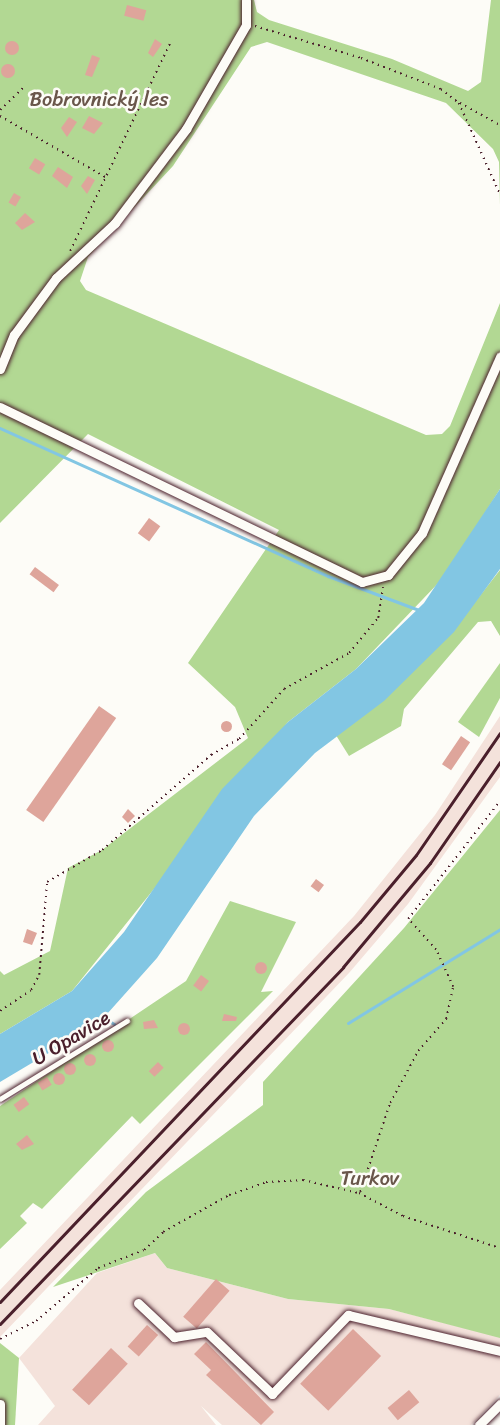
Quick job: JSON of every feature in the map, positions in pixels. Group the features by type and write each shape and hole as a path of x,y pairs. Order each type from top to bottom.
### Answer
{"street":[{"path":"0,369 14,335 56,278 151,180 246,25 246,0"},
{"path":"0,407 362,582 384,578 422,533 500,357"},
{"path":"138,1303 174,1337 207,1332 272,1394 348,1315 500,1351"},
{"path":"0,1404 0,1425"},
{"path":"479,1425 500,1405"}],"lane":[{"name":"U Opavice","path":"0,1099 126,1021"}],"path":[{"path":"246,25 361,58 441,89 459,103 500,125"},
{"path":"66,258 108,178 171,41"},
{"path":"0,110 23,88"},
{"path":"459,103 500,194"},
{"path":"0,116 108,178"},
{"path":"0,1011 31,990 39,975 47,882 102,850 211,755 239,738 284,688 349,653 378,618 384,578"},
{"path":"359,1193 390,1103 418,1051 446,1019 453,987 436,950 408,919 500,801"},
{"path":"0,1339 36,1321 98,1268 144,1250 163,1232 229,1195 266,1182 303,1180 359,1193 403,1215 500,1248"}],"shaded area":[{"path":"500,716 500,777 408,904 349,973 0,1337 0,1290 354,916 435,815"},
{"path":"155,1253 167,1268 288,1299 389,1309 500,1337 500,1395 471,1425 222,1425 201,1406 216,1425 38,1425 55,1406 19,1358 97,1273"}],"green space":[{"name":"Bobrovnický les","path":"0,0 254,0 257,12 269,20 392,59 468,91 481,82 491,0 500,0 500,206 499,162 493,149 446,103 267,42 251,47 173,166 88,257 80,281 86,290 426,435 442,434 450,426 500,303 500,489 445,576 356,669 288,722 72,991 0,1034 0,971 4,975 50,951 68,868 102,850 248,738 235,707 188,663 279,530 88,434 0,523"},
{"path":"500,570 500,636 491,621 478,622 404,709 401,726 349,756 334,732 454,629"},
{"path":"500,663 500,698 479,737 458,722"},
{"name":"Turkov","path":"500,810 500,1338 389,1309 288,1299 167,1268 155,1253 53,1287 146,1192 263,1105 263,1082 404,928"},
{"path":"230,901 296,922 261,992 273,991 140,1124 132,1116 42,1209 33,1203 20,1216 27,1223 0,1249 0,1106 186,981"},
{"path":"0,1343 19,1358 15,1425 0,1425"}],"water":[{"path":"500,489 500,569 454,632 384,701 315,753 254,816 157,958 99,1023 0,1082 0,1034 72,991 124,932 222,789 288,722 356,669 424,603"}],"building":[{"path":"127,5 146,10 143,21 124,16"},
{"path":"155,39 162,44 153,57 148,53"},
{"path":"12,41 17,43 19,48 17,53 12,55 7,53 5,48 7,43"},
{"path":"92,55 100,58 92,77 85,75"},
{"path":"5,64 11,64 15,71 11,78 5,78 1,74 1,68"},
{"path":"89,116 103,123 94,134 82,128"},
{"path":"69,117 77,122 67,137 61,128"},
{"path":"35,158 45,164 39,174 29,168"},
{"path":"58,167 73,177 67,188 52,176"},
{"path":"88,176 95,180 87,194 81,186"},
{"path":"14,193 21,197 15,207 8,203"},
{"path":"25,213 35,222 22,230 15,223"},
{"path":"149,518 160,526 149,542 138,533"},
{"path":"35,567 59,585 54,592 30,574"},
{"path":"99,706 116,718 43,822 26,810"},
{"path":"226,720 232,726 226,732 220,726"},
{"path":"461,736 470,742 451,770 442,764"},
{"path":"128,809 135,816 128,823 122,817"},
{"path":"316,879 324,885 319,892 311,886"},
{"path":"27,929 37,933 32,945 23,942"},
{"path":"263,962 267,968 263,974 259,974 255,966"},
{"path":"201,975 209,981 201,991 193,985"},
{"path":"224,1014 237,1017 236,1021 222,1021"},
{"path":"154,1020 158,1028 144,1029 143,1022"},
{"path":"186,1023 190,1029 186,1035 182,1035 178,1027"},
{"path":"108,1040 114,1046 108,1052 102,1046"},
{"path":"92,1054 96,1060 92,1066 88,1066 84,1058"},
{"path":"158,1062 164,1068 154,1077 149,1071"},
{"path":"72,1063 75,1064 75,1074 68,1075 65,1074 64,1067 65,1064"},
{"path":"61,1073 65,1079 61,1085 57,1085 53,1077"},
{"path":"47,1077 52,1085 42,1090 38,1083"},
{"path":"24,1097 29,1104 19,1112 13,1105"},
{"path":"27,1135 34,1144 22,1150 16,1144"},
{"path":"216,1279 230,1291 197,1329 183,1317"},
{"path":"147,1325 158,1335 139,1357 128,1347"},
{"path":"353,1329 381,1356 328,1411 300,1384"},
{"path":"206,1342 274,1412 261,1425 206,1375 211,1370 194,1354"},
{"path":"111,1348 128,1364 89,1405 72,1390"},
{"path":"409,1390 419,1402 398,1420 388,1408"}],"waterway":[{"path":"0,428 328,576 419,610"},
{"path":"348,1023 500,929"},
{"path":"102,1017 114,1024"}],"railway":[{"path":"0,1302 360,922 416,855 500,733"},
{"path":"0,1324 343,967 430,863 500,762"}]}
